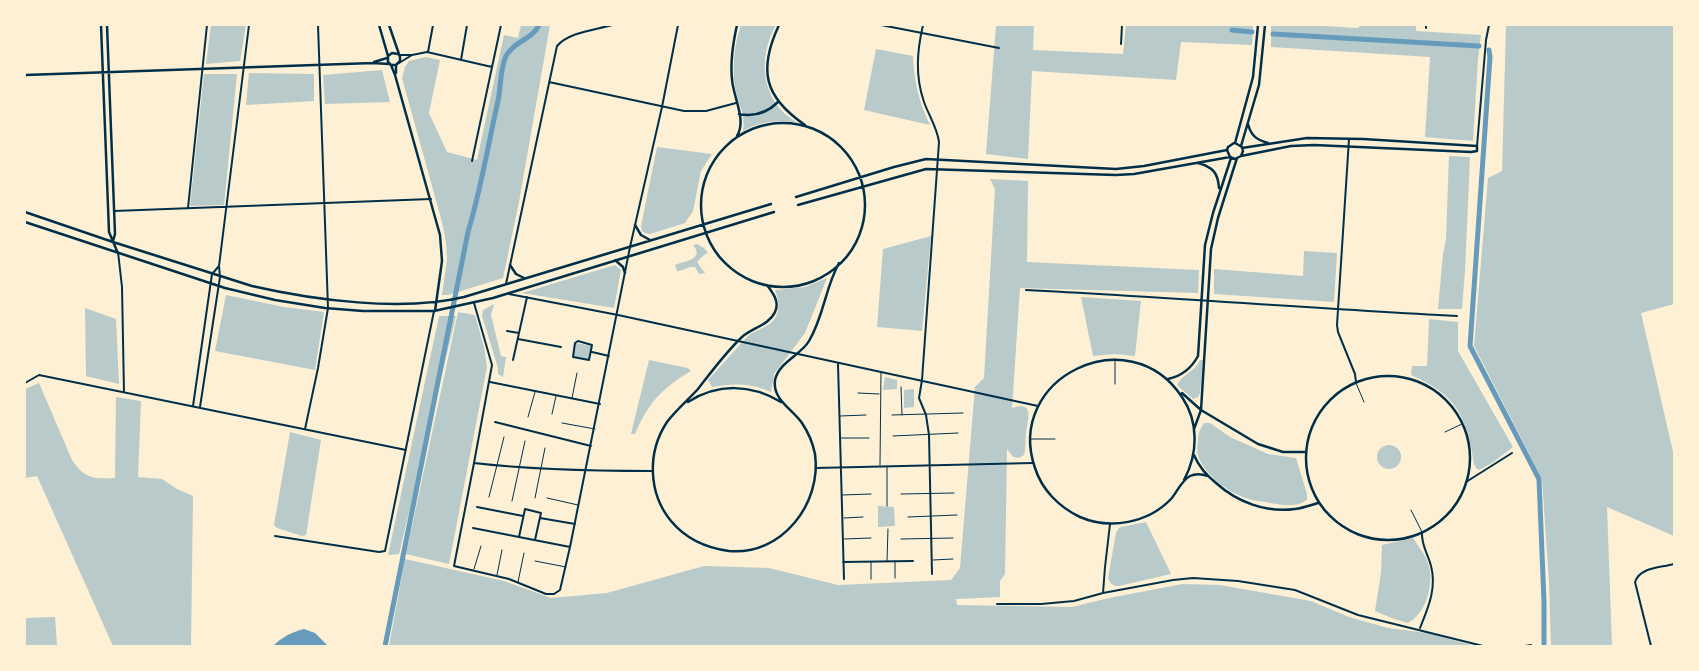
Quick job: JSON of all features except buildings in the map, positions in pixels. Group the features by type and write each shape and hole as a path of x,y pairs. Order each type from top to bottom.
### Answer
{"street":[{"path":"101,25 109,232 118,252 122,287 124,392"},
{"path":"107,25 115,234 112,242"},
{"path":"188,208 208,25"},
{"path":"200,408 219,286 219,266 248,25"},
{"path":"305,429 328,308 318,25"},
{"path":"276,536 379,552 385,550 436,302 442,262 440,235 395,74 390,64 379,25"},
{"path":"389,25 400,59 395,74"},
{"path":"428,52 433,25"},
{"path":"461,60 467,25"},
{"path":"472,161 501,25"},
{"path":"506,284 557,46 561,41 570,36 612,25"},
{"path":"474,303 491,360 490,382 454,566 497,575 546,594 558,593 566,567 618,315 628,256 662,107 678,25"},
{"path":"736,137 740,129 739,114 732,86 731,68 733,40 737,25"},
{"path":"779,25 767,60 772,90 778,102 806,126"},
{"path":"881,25 999,48"},
{"path":"923,25 917,61 918,74 924,101 938,133 939,142 920,398 926,415 929,435 932,574"},
{"path":"1121,44 1122,25"},
{"path":"1258,25 1253,77 1235,143 1231,144 1227,150 1144,166 1116,168 937,159 920,160 796,197 799,205 920,169 1116,175 1145,172 1230,157 1237,158 1297,146 1477,151 1486,40 1489,25"},
{"path":"1241,156 1248,122 1259,85 1265,25"},
{"path":"373,62 388,57 392,53 412,55 428,52 492,67"},
{"path":"25,75 373,62 398,65 412,55"},
{"path":"550,82 684,111 699,112 736,103"},
{"path":"739,114 760,114 778,102"},
{"path":"1248,122 1254,138 1269,143"},
{"path":"783,403 777,394 776,378 785,364 808,342 820,319 829,283 839,264 856,241 864,214 862,185 854,163 839,145 821,132 806,126 792,123 764,125 736,137 716,157 704,183 701,211 705,233 723,261 736,272 750,280 767,285 792,286 805,283 823,275 839,264"},
{"path":"105,133 111,133"},
{"path":"1235,143 1242,147 1307,138 1477,146"},
{"path":"1349,139 1338,332 1355,374 1356,382"},
{"path":"1168,379 1184,374 1191,368 1198,356 1205,244 1230,157 1227,150"},
{"path":"1194,430 1201,410 1213,236 1237,158"},
{"path":"1197,163 1214,170 1218,176 1219,192"},
{"path":"1144,166 1145,172"},
{"path":"1116,168 1116,175"},
{"path":"106,174 113,174"},
{"path":"830,186 833,194"},
{"path":"114,211 431,199"},
{"path":"25,212 220,277 275,291 328,299 372,302 436,302 451,300 771,204 773,212 507,294 434,311 328,308 275,300 219,286 25,222"},
{"path":"726,218 728,226"},
{"path":"635,225 641,235 651,240"},
{"path":"615,260 623,267 625,273"},
{"path":"510,265 516,274 526,278"},
{"path":"193,406 212,274 219,266"},
{"path":"686,403 708,392 733,387 759,391 783,403 803,425 810,438 814,453 816,468 814,488 809,503 801,516 790,528 767,544 733,551 702,545 688,537 666,515 654,486 652,471 655,451 661,433 668,422 737,342 749,331 770,319 775,312 776,300 767,285"},
{"path":"1026,290 1457,316"},
{"path":"507,294 618,315 1039,406"},
{"path":"513,360 527,297"},
{"path":"507,331 519,333"},
{"path":"518,339 561,347"},
{"path":"577,341 591,344 593,346 592,352 589,360 573,357 577,341"},
{"path":"592,352 609,356"},
{"path":"1178,390 1190,413 1194,430 1194,454 1184,480 1169,501 1148,516 1123,523 1110,524 1090,520 1070,512 1047,491 1033,463 1030,438 1034,417 1050,388 1070,371 1084,364 1101,360 1129,360 1142,364 1168,379 1201,410 1245,437 1270,449 1283,452 1306,452"},
{"path":"838,364 844,579"},
{"path":"25,383 39,375 406,450"},
{"path":"1392,376 1410,379 1427,386 1442,396 1454,410 1462,424 1467,440 1469,454 1466,482 1459,498 1449,512 1436,524 1403,539 1384,540 1364,537 1341,526 1318,503 1308,478 1306,452 1309,435 1316,418 1327,403 1340,391 1356,382 1373,377 1392,376"},
{"path":"490,382 600,404"},
{"path":"1190,413 1194,410 1201,410"},
{"path":"495,422 591,446"},
{"path":"1466,482 1512,453"},
{"path":"1194,454 1208,476 1226,492 1248,503 1271,509 1295,509 1318,503"},
{"path":"474,463 540,469 652,471"},
{"path":"816,468 1033,463"},
{"path":"1184,480 1196,474 1208,476"},
{"path":"477,507 523,516"},
{"path":"519,537 525,509 541,513 535,540"},
{"path":"540,518 575,524"},
{"path":"1103,593 1110,524"},
{"path":"473,528 570,547"},
{"path":"1420,629 1430,601 1433,579 1431,565 1421,542 1422,532"},
{"path":"843,562 912,561"},
{"path":"1651,646 1635,582 1637,576 1642,572 1674,564"},
{"path":"997,604 1041,604 1074,601 1103,593 1193,578 1238,581 1295,590 1358,615 1483,646"},
{"path":"1525,646 1531,645"}],"lane":[{"path":"1115,359 1115,384"},
{"path":"572,398 578,372"},
{"path":"880,466 881,372"},
{"path":"1356,382 1364,402"},
{"path":"901,387 902,415"},
{"path":"528,417 535,391"},
{"path":"858,392 880,394"},
{"path":"552,414 556,395"},
{"path":"892,415 963,413"},
{"path":"840,416 866,415"},
{"path":"562,423 595,429"},
{"path":"1444,432 1462,424"},
{"path":"893,436 958,434"},
{"path":"489,497 504,437"},
{"path":"841,438 869,438"},
{"path":"1030,438 1055,439"},
{"path":"512,501 525,441"},
{"path":"536,498 545,448"},
{"path":"887,466 887,506"},
{"path":"901,494 954,493"},
{"path":"842,495 871,494"},
{"path":"547,498 579,505"},
{"path":"1411,510 1422,532"},
{"path":"908,517 957,515"},
{"path":"843,518 863,518"},
{"path":"887,561 888,529"},
{"path":"843,539 871,538"},
{"path":"901,539 953,538"},
{"path":"474,571 481,546"},
{"path":"497,575 502,550"},
{"path":"518,582 524,554"},
{"path":"932,560 953,559"},
{"path":"535,561 566,567"},
{"path":"871,561 871,579"},
{"path":"895,578 896,561"}],"shaded area":[{"path":"211,25 246,25 240,61 206,64"},
{"path":"521,25 550,25 519,202 503,278 448,295 442,295 447,259 446,242 402,78 405,67 409,61 426,57 440,60 429,113 447,152 477,160 504,35 518,38"},
{"path":"741,25 776,25 766,52 766,78 769,91 775,103 796,122 769,122 743,131 744,125 735,88 734,73 735,48"},
{"path":"996,25 1034,25 1033,50 1123,54 1126,25 1253,25 1252,45 1181,42 1176,80 1032,71 1028,159 986,154"},
{"path":"1271,25 1358,28 1361,25 1416,25 1416,31 1481,35 1473,141 1425,137 1430,57 1271,47"},
{"path":"1506,25 1674,25 1674,304 1641,313 1674,456 1674,536 1607,507 1612,646 1551,646 1542,479 1474,346 1488,178 1502,171"},
{"path":"876,49 913,56 918,92 930,125 864,110"},
{"path":"382,70 390,102 325,104 323,75"},
{"path":"249,73 314,74 314,101 246,105"},
{"path":"204,74 237,74 224,205 190,206"},
{"path":"657,147 712,154 701,171 693,211 685,223 650,234 642,231 641,226"},
{"path":"1449,156 1470,157 1462,309 1438,309 1446,239"},
{"path":"990,179 1028,181 1027,262 1199,270 1198,293 1020,288 1012,408 1024,407 1027,409 1028,418 1024,455 1019,458 1013,457 1007,449 1005,574 1000,581 1000,597 956,599 957,605 1072,607 1182,584 1220,585 1311,601 1349,617 1388,628 1427,633 1475,646 389,646 405,559 504,581 551,598 607,593 704,566 769,568 838,585 951,580 960,568 975,387 984,378 995,189"},
{"path":"931,236 922,331 877,327 883,249"},
{"path":"697,244 708,253 697,262 705,273 699,274 695,267 677,271 675,265 688,261 695,256 697,253 693,245"},
{"path":"1304,251 1337,253 1334,302 1214,294 1214,269 1303,276"},
{"path":"615,265 621,270 614,308 522,293"},
{"path":"827,278 805,333 774,374 771,392 757,387 742,385 712,387 708,380 747,337 768,325 775,318 778,309 778,299 775,290 805,287"},
{"path":"226,295 284,307 324,312 315,370 215,351"},
{"path":"1081,297 1141,301 1135,356 1115,354 1093,356"},
{"path":"494,304 491,315 501,356 506,357 503,377 498,374 498,368 482,316 483,310"},
{"path":"85,308 116,319 119,384 86,376"},
{"path":"458,312 475,315 484,347 487,367 449,564 406,554"},
{"path":"439,316 456,316 399,554 388,555"},
{"path":"1429,319 1458,322 1458,351 1513,447 1479,470 1474,464 1468,433 1457,409 1439,391 1411,375 1412,366 1427,366"},
{"path":"576,343 592,346 589,360 573,357"},
{"path":"649,360 688,368 691,371 657,397 645,413 635,434 631,434"},
{"path":"1200,360 1203,360 1200,393 1198,397 1193,399 1177,385"},
{"path":"885,377 897,380 897,389 883,390"},
{"path":"39,383 72,460 81,471 95,478 115,478 116,397 141,401 138,477 162,479 177,489 193,496 191,646 113,646 37,476 25,478 25,389"},
{"path":"914,389 914,407 904,408 904,390"},
{"path":"1204,423 1210,423 1230,437 1268,454 1296,458 1307,494 1307,500 1302,503 1289,505 1256,501 1236,494 1223,486 1205,469 1198,456 1198,436"},
{"path":"290,432 321,440 306,535 302,536 277,528 274,525"},
{"path":"1389,445 1394,446 1400,452 1400,462 1394,468 1389,469 1384,468 1378,462 1377,457 1378,452 1384,446"},
{"path":"878,506 894,507 895,526 878,527"},
{"path":"1146,522 1171,574 1119,586 1113,585 1108,578 1118,529"},
{"path":"1413,538 1429,566 1430,585 1421,611 1408,623 1375,611 1381,573 1382,545"},
{"path":"55,617 57,646 25,646 25,618"}],"water":[{"path":"304,629 315,633 328,646 273,646 287,635"}],"waterway":[{"path":"385,646 468,232 481,183 498,101 503,67 509,51 532,34 539,25"},
{"path":"1232,30 1252,32"},
{"path":"1273,34 1479,46"},
{"path":"1489,50 1470,346 1539,479 1544,646"}]}
